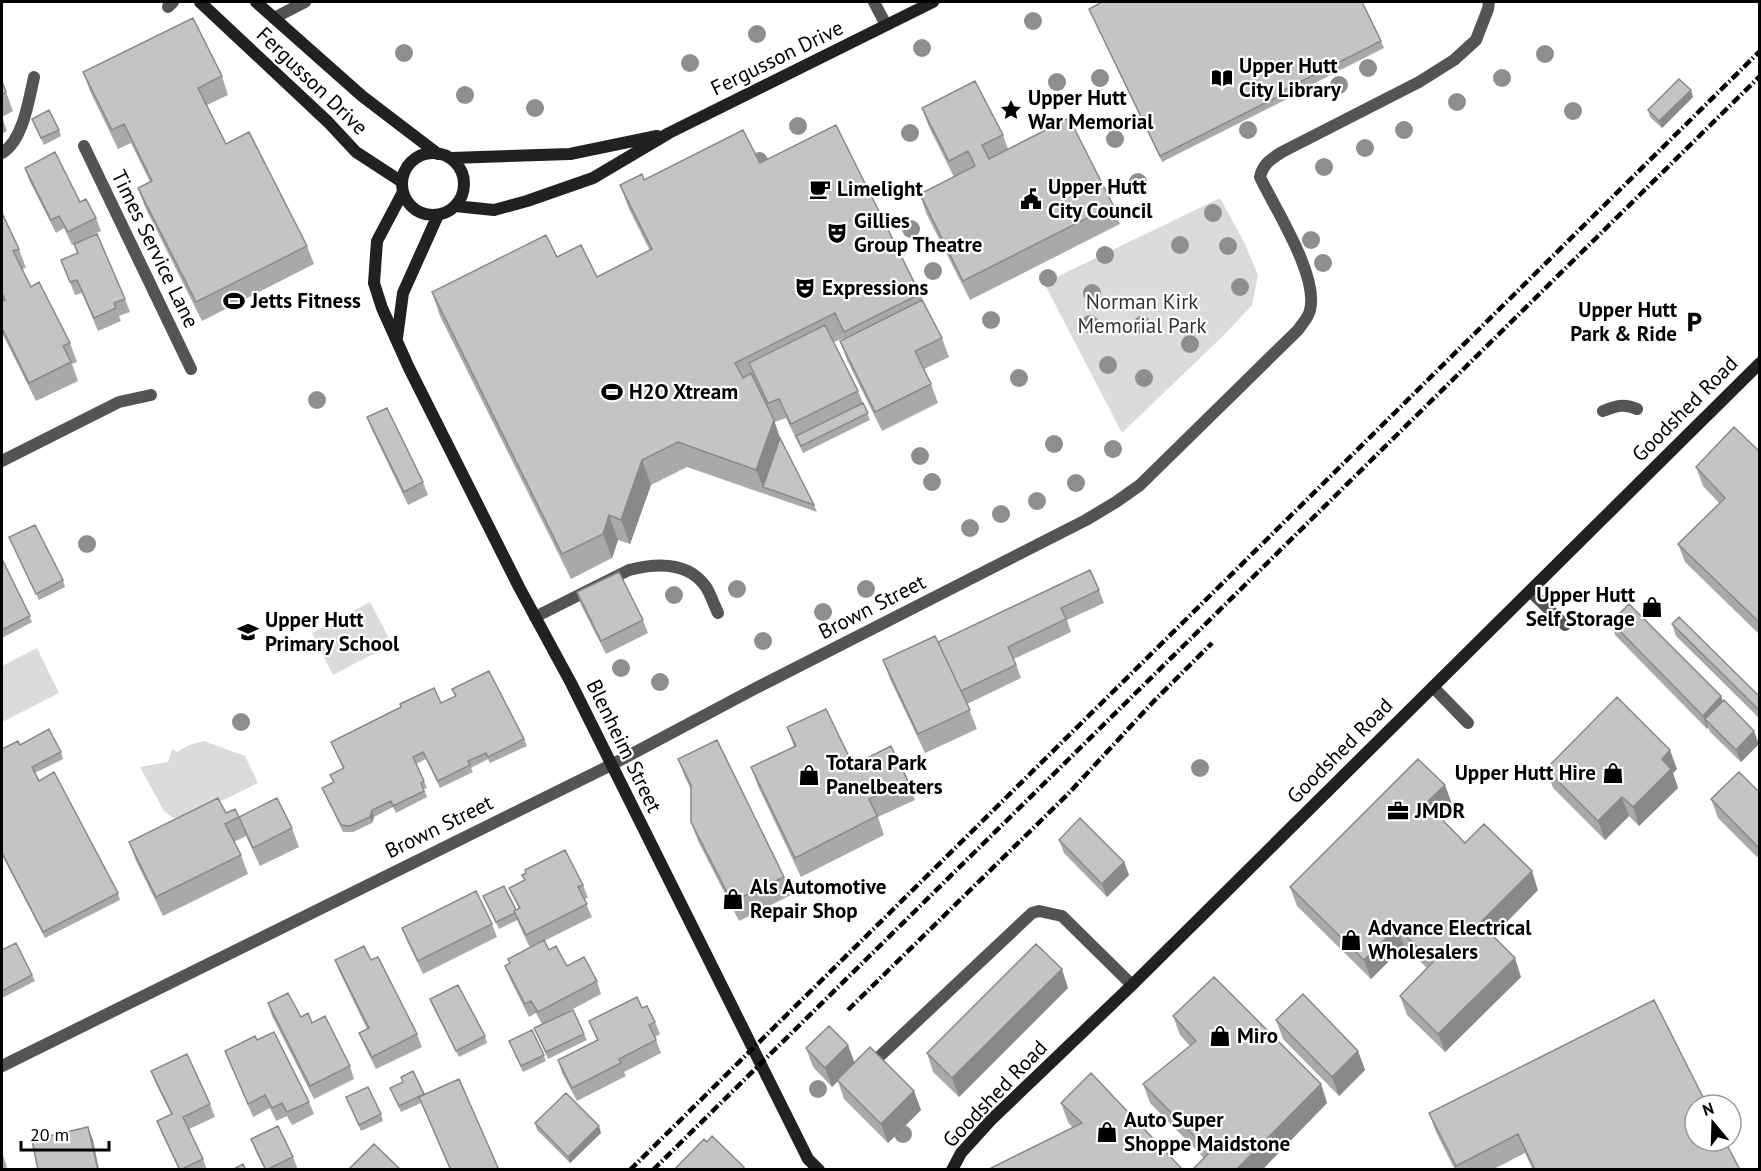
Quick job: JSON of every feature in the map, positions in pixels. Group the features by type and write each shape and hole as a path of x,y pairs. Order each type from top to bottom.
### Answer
{"street":[{"name":"Fergusson Drive","path":"200,2 321,115 357,152 403,187"},
{"name":"Fergusson Drive","path":"256,2 362,96 438,154"},
{"path":"274,18 305,2"},
{"path":"874,2 886,25"},
{"name":"Fergusson Drive","path":"455,206 494,210 593,178 669,133 933,2"},
{"name":"Brown Street","path":"2,1065 611,765 765,683 1086,520 1140,485 1298,330 1310,311 1311,291 1305,268 1260,177 1262,168 1270,159 1282,152 1419,82 1454,60 1476,40 1489,2"},
{"path":"2,153 8,149 25,117 34,76"},
{"name":"Fergusson Drive","path":"451,158 570,154 669,133"},
{"name":"Times Service Lane","path":"84,146 191,369"},
{"path":"438,154 451,158 459,166 463,176 462,197 455,206 438,215 420,213 407,201 403,187 404,173 414,160 421,156 438,154"},
{"name":"Blenheim Street","path":"403,187 377,241 374,283 382,308 409,368 571,683 808,1159 819,1170"},
{"name":"Blenheim Street","path":"397,339 403,293 438,215"},
{"name":"Goodshed Road","path":"952,1170 961,1153 991,1120 1132,985 1760,363"},
{"path":"2,461 119,402 151,395"},
{"path":"1603,411 1619,405 1628,405 1637,409"},
{"path":"535,616 628,570 666,564 692,572 706,587 718,613"},
{"path":"1530,591 1565,625"},
{"path":"1433,687 1468,723"},
{"path":"881,1055 1032,913 1039,911 1062,916 1132,985"}],"green space":[{"name":"Norman Kirk Memorial Park","path":"1220,198 1244,242 1258,275 1252,305 1122,433 1044,283"},
{"path":"370,602 392,644 333,675 312,633"},
{"path":"37,648 59,693 2,722 2,666"},
{"path":"204,741 245,756 258,783 179,822 164,811 140,767 168,762 172,749 177,752 189,745"}],"building":[{"name":"Upper Hutt City Library","path":"1102,2 1362,2 1381,41 1284,90 1285,93 1160,156 1089,9"},
{"path":"193,18 222,76 198,88 226,144 249,132 307,246 196,302 138,188 152,181 124,124 112,130 83,72"},
{"path":"1679,79 1691,90 1659,121 1648,110"},
{"name":"Upper Hutt City Council","path":"975,81 1003,135 982,145 989,159 1069,118 1113,205 963,281 920,194 975,166 968,151 949,161 922,108"},
{"path":"2,82 6,92 2,95"},
{"path":"49,110 59,130 41,138 32,119"},
{"path":"836,125 920,294 844,332 835,313 735,363 743,378 751,373 774,420 756,470 678,442 642,460 621,520 609,515 603,534 562,554 432,292 546,235 557,257 581,245 597,277 652,249 620,185 642,174 644,180 743,130 760,163"},
{"path":"55,152 80,202 86,199 96,218 68,232 59,216 51,220 25,168"},
{"path":"2,213 19,249 13,251 31,287 39,282 70,343 63,346 71,362 29,383 2,328 2,301 5,300 2,293"},
{"path":"97,234 125,299 114,303 116,308 94,318 77,280 70,282 61,260 78,253 74,244"},
{"path":"922,300 942,338 915,351 931,384 875,412 840,341"},
{"path":"825,325 858,391 791,424 779,399 768,403 749,363"},
{"path":"863,403 868,413 801,446 796,436"},
{"path":"387,408 423,482 404,492 367,417"},
{"path":"1734,427 1760,452 1760,623 1678,544 1725,498 1696,467"},
{"path":"780,438 814,505 763,487"},
{"path":"35,525 63,580 36,594 9,537"},
{"path":"2,559 30,616 2,630"},
{"path":"1090,570 1099,590 1061,608 1066,619 1008,647 1016,665 961,691 938,642"},
{"path":"619,572 643,620 601,641 577,592"},
{"path":"1629,604 1721,696 1703,716 1611,622"},
{"path":"1679,617 1760,697 1760,711 1672,624"},
{"path":"935,636 970,710 918,734 883,660"},
{"path":"489,671 524,739 488,757 486,753 468,761 470,765 438,781 423,752 413,757 424,781 421,783 424,791 393,806 391,801 372,810 370,817 350,826 341,825 322,788 334,782 330,775 344,768 331,742 434,688 441,703 456,696 452,689"},
{"path":"1617,697 1670,750 1662,759 1671,769 1633,807 1622,797 1598,821 1546,769"},
{"path":"1724,700 1754,731 1736,750 1705,719"},
{"path":"826,709 853,765 891,746 908,781 869,799 877,816 795,858 751,767 796,746 787,727"},
{"path":"49,729 61,752 32,767 39,781 54,772 118,893 43,932 2,853 2,749 18,741 20,745"},
{"path":"717,740 784,877 732,902 691,822 691,785 678,759"},
{"path":"1418,759 1445,785 1426,803 1465,843 1484,824 1532,871 1480,923 1515,958 1438,1034 1400,996 1433,962 1397,927 1364,960 1290,887"},
{"path":"1739,772 1760,793 1760,849 1711,799"},
{"path":"218,798 226,813 235,809 239,817 225,824 241,855 156,897 129,842"},
{"path":"277,798 292,828 253,848 239,817"},
{"path":"1080,818 1124,862 1102,884 1059,840"},
{"path":"565,850 583,885 578,887 587,904 526,935 514,911 520,908 509,888 525,880 522,875 526,873 525,870"},
{"path":"504,886 516,910 515,913 496,922 483,896"},
{"path":"476,891 492,924 418,961 402,928"},
{"path":"544,940 549,950 556,946 567,966 584,957 597,981 538,1012 531,1001 525,1004 505,966 510,963 508,959"},
{"path":"16,943 32,975 2,991 2,950"},
{"path":"1036,944 1062,969 952,1078 927,1053"},
{"path":"364,946 371,960 378,957 417,1034 372,1057 359,1033 369,1028 335,960"},
{"path":"1214,977 1321,1084 1236,1170 1192,1170 1210,1152 1143,1084 1196,1041 1173,1016"},
{"path":"458,985 485,1036 456,1051 430,999"},
{"path":"288,993 301,1017 308,1013 312,1023 325,1016 350,1066 310,1086 268,1003"},
{"path":"1303,994 1358,1051 1332,1077 1276,1020"},
{"path":"637,997 642,1008 647,1006 655,1022 649,1025 656,1040 619,1059 621,1063 572,1088 558,1060 598,1040 589,1021"},
{"path":"1654,1000 1701,1093 1683,1093 1683,1153 1731,1153 1740,1170 1535,1170 1518,1134 1456,1166 1429,1113"},
{"path":"573,1010 584,1034 546,1052 534,1028"},
{"path":"829,1026 848,1045 825,1068 806,1048"},
{"path":"532,1030 544,1055 521,1066 509,1041"},
{"path":"274,1032 309,1102 287,1112 282,1103 272,1108 265,1095 248,1104 225,1051 255,1036 257,1040"},
{"path":"870,1047 914,1091 881,1124 837,1080"},
{"path":"187,1054 210,1104 183,1117 203,1159 180,1170 157,1121 172,1114 151,1071"},
{"path":"413,1071 424,1094 399,1106 390,1088 403,1082 401,1077"},
{"path":"1091,1073 1183,1170 992,1170 991,1168 1082,1123 1061,1103"},
{"path":"459,1079 499,1170 451,1170 419,1097"},
{"path":"368,1087 381,1114 359,1125 346,1097"},
{"path":"566,1093 599,1126 568,1157 535,1123"},
{"path":"278,1126 293,1157 266,1170 251,1139"},
{"path":"88,1127 98,1170 38,1170 32,1140"},
{"path":"712,1136 744,1167 742,1170 674,1170 704,1139 707,1142"},
{"path":"374,1144 401,1170 348,1170"},
{"path":"243,1164 246,1170 232,1170"}],"railway":[{"path":"630,1170 1760,51"},
{"path":"653,1170 1760,76"},
{"path":"848,1010 1068,794 1154,701 1212,643"}],"place":[{"name":"Upper Hutt City Library","path":"1222,78"},
{"name":"Upper Hutt War Memorial","path":"1011,110"},
{"name":"Limelight","path":"820,189"},
{"name":"Upper Hutt City Council","path":"1031,199"},
{"name":"Gillies Group Theatre","path":"837,233"},
{"name":"Expressions","path":"805,288"},
{"name":"Jetts Fitness","path":"234,301"},
{"name":"Upper Hutt Park & Ride","path":"1694,322"},
{"name":"H2O Xtream","path":"612,392"},
{"name":"Upper Hutt Self Storage","path":"1652,607"},
{"name":"Upper Hutt Primary School","path":"248,632"},
{"name":"Upper Hutt Hire","path":"1613,773"},
{"name":"Totara Park Panelbeaters","path":"809,775"},
{"name":"JMDR","path":"1398,811"},
{"name":"Als Automotive Repair Shop","path":"733,899"},
{"name":"Advance Electrical Wholesalers","path":"1351,940"},
{"name":"Miro","path":"1220,1036"},
{"name":"Auto Super Shoppe Maidstone","path":"1107,1132"}]}
